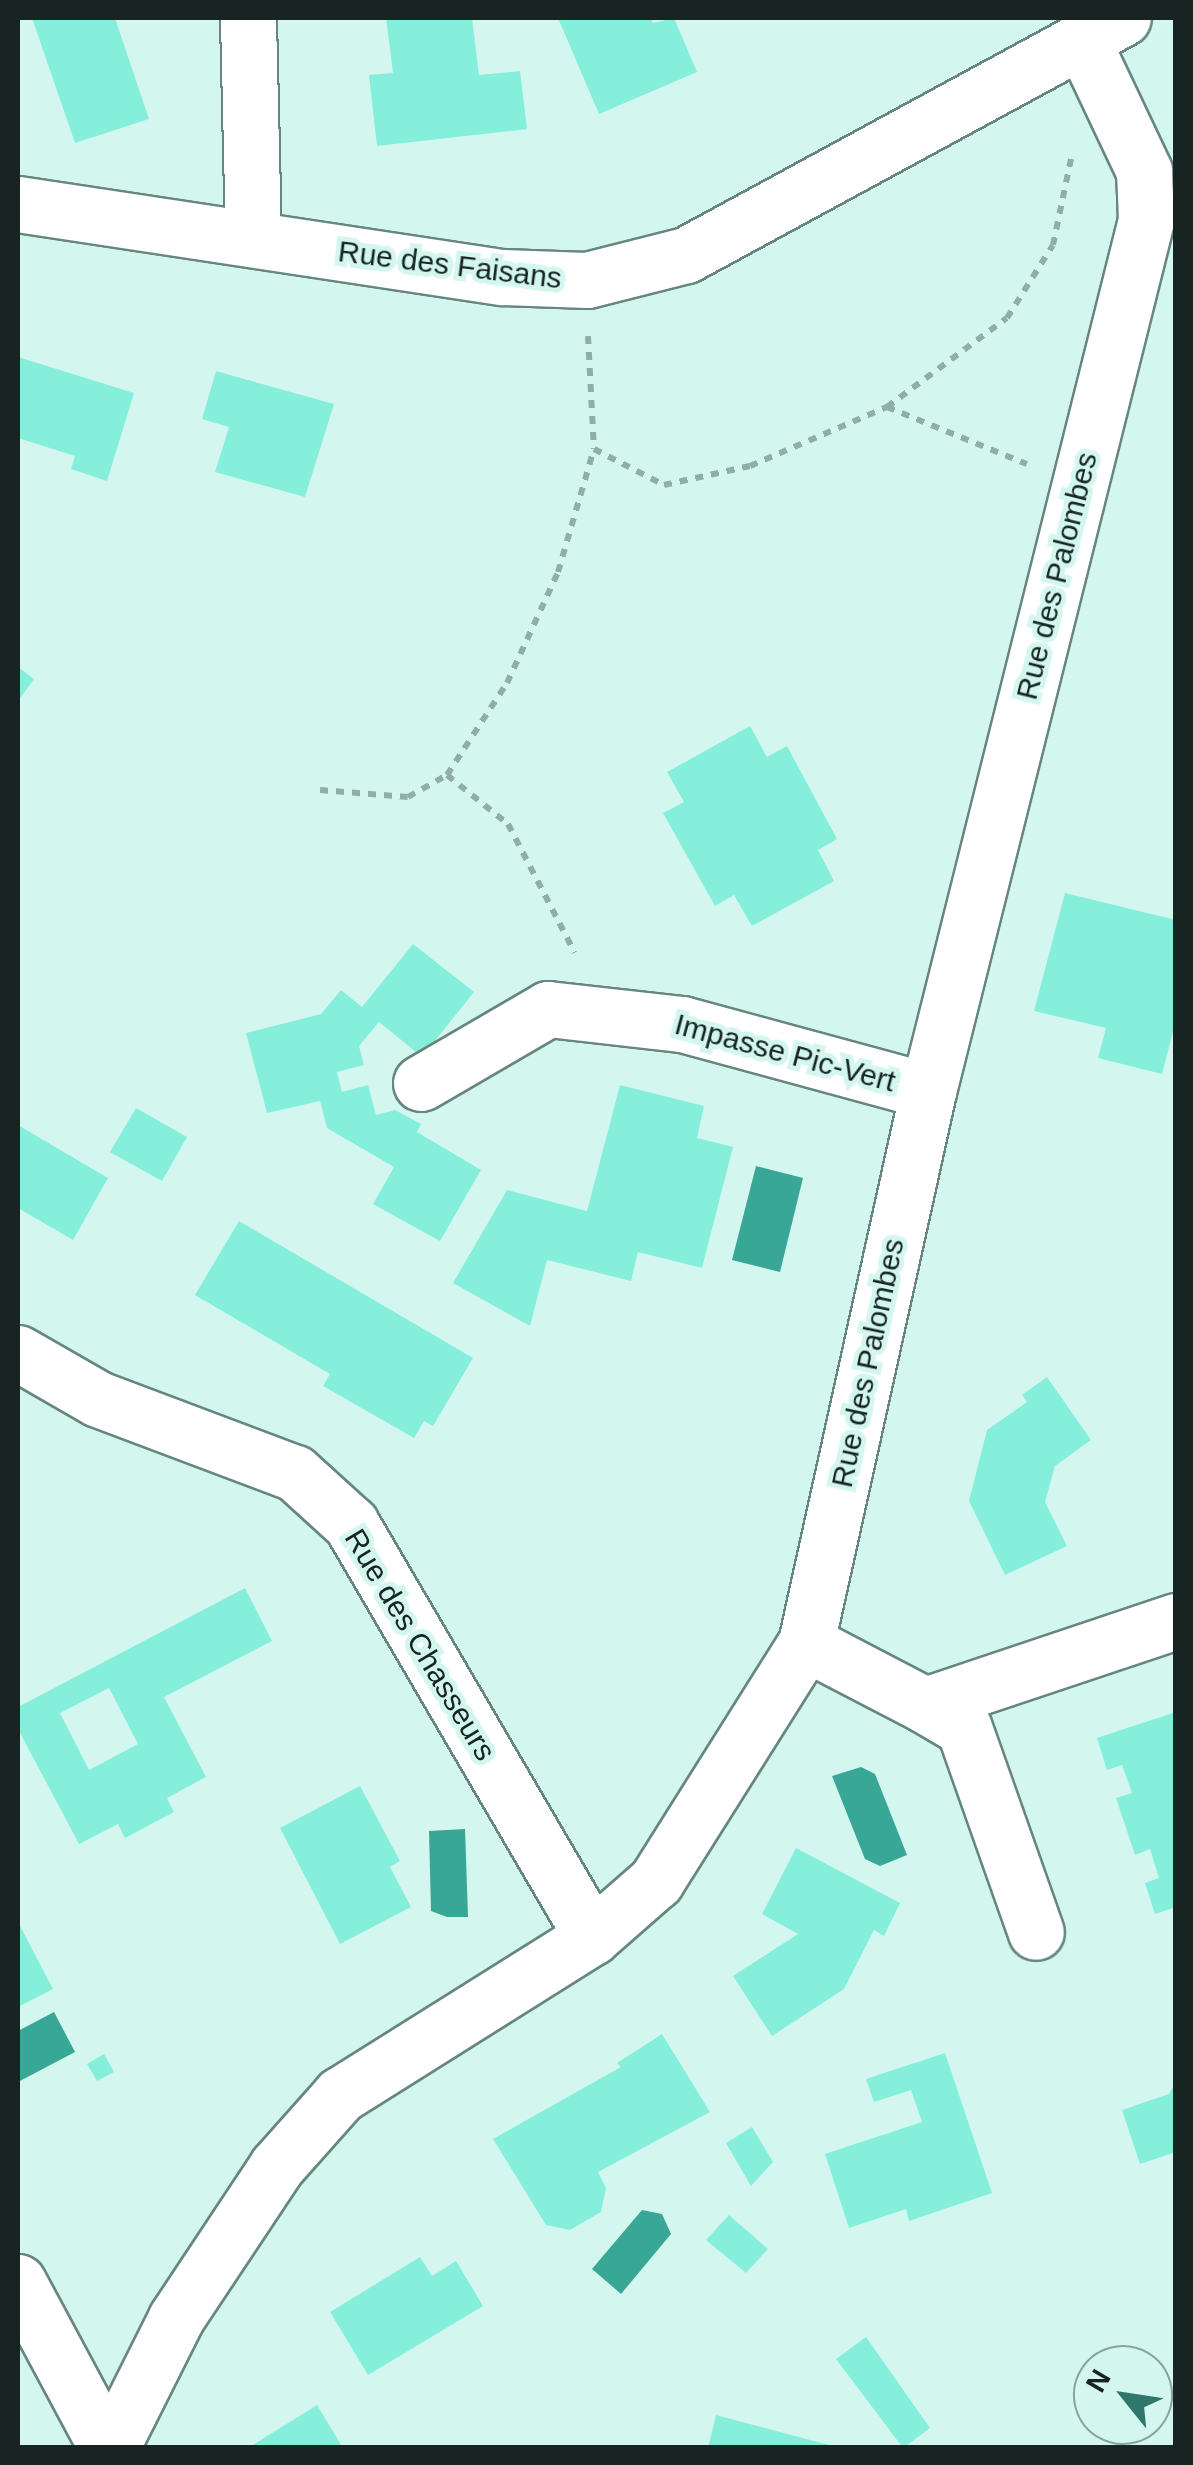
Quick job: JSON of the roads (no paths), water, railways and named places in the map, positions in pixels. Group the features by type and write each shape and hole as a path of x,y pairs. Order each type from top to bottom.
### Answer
{"street":[{"path":"248,18 253,238"},
{"name":"Rue des Faisans","path":"18,204 503,277 588,280 686,255 1102,28"},
{"name":"Rue des Palombes","path":"109,2448 176,2318 277,2166 340,2095 592,1937 656,1881 806,1643 928,1091 1146,220 1144,170 1119,114 1102,28"},
{"name":"Impasse Pic-Vert","path":"422,1083 548,1009 682,1024 928,1091"},
{"name":"Rue des Chasseurs","path":"18,1353 98,1399 295,1473 351,1524 592,1937"},
{"path":"925,1705 1176,1622"},
{"path":"806,1643 964,1728 1036,1932"},
{"path":"18,2282 109,2448"}]}
